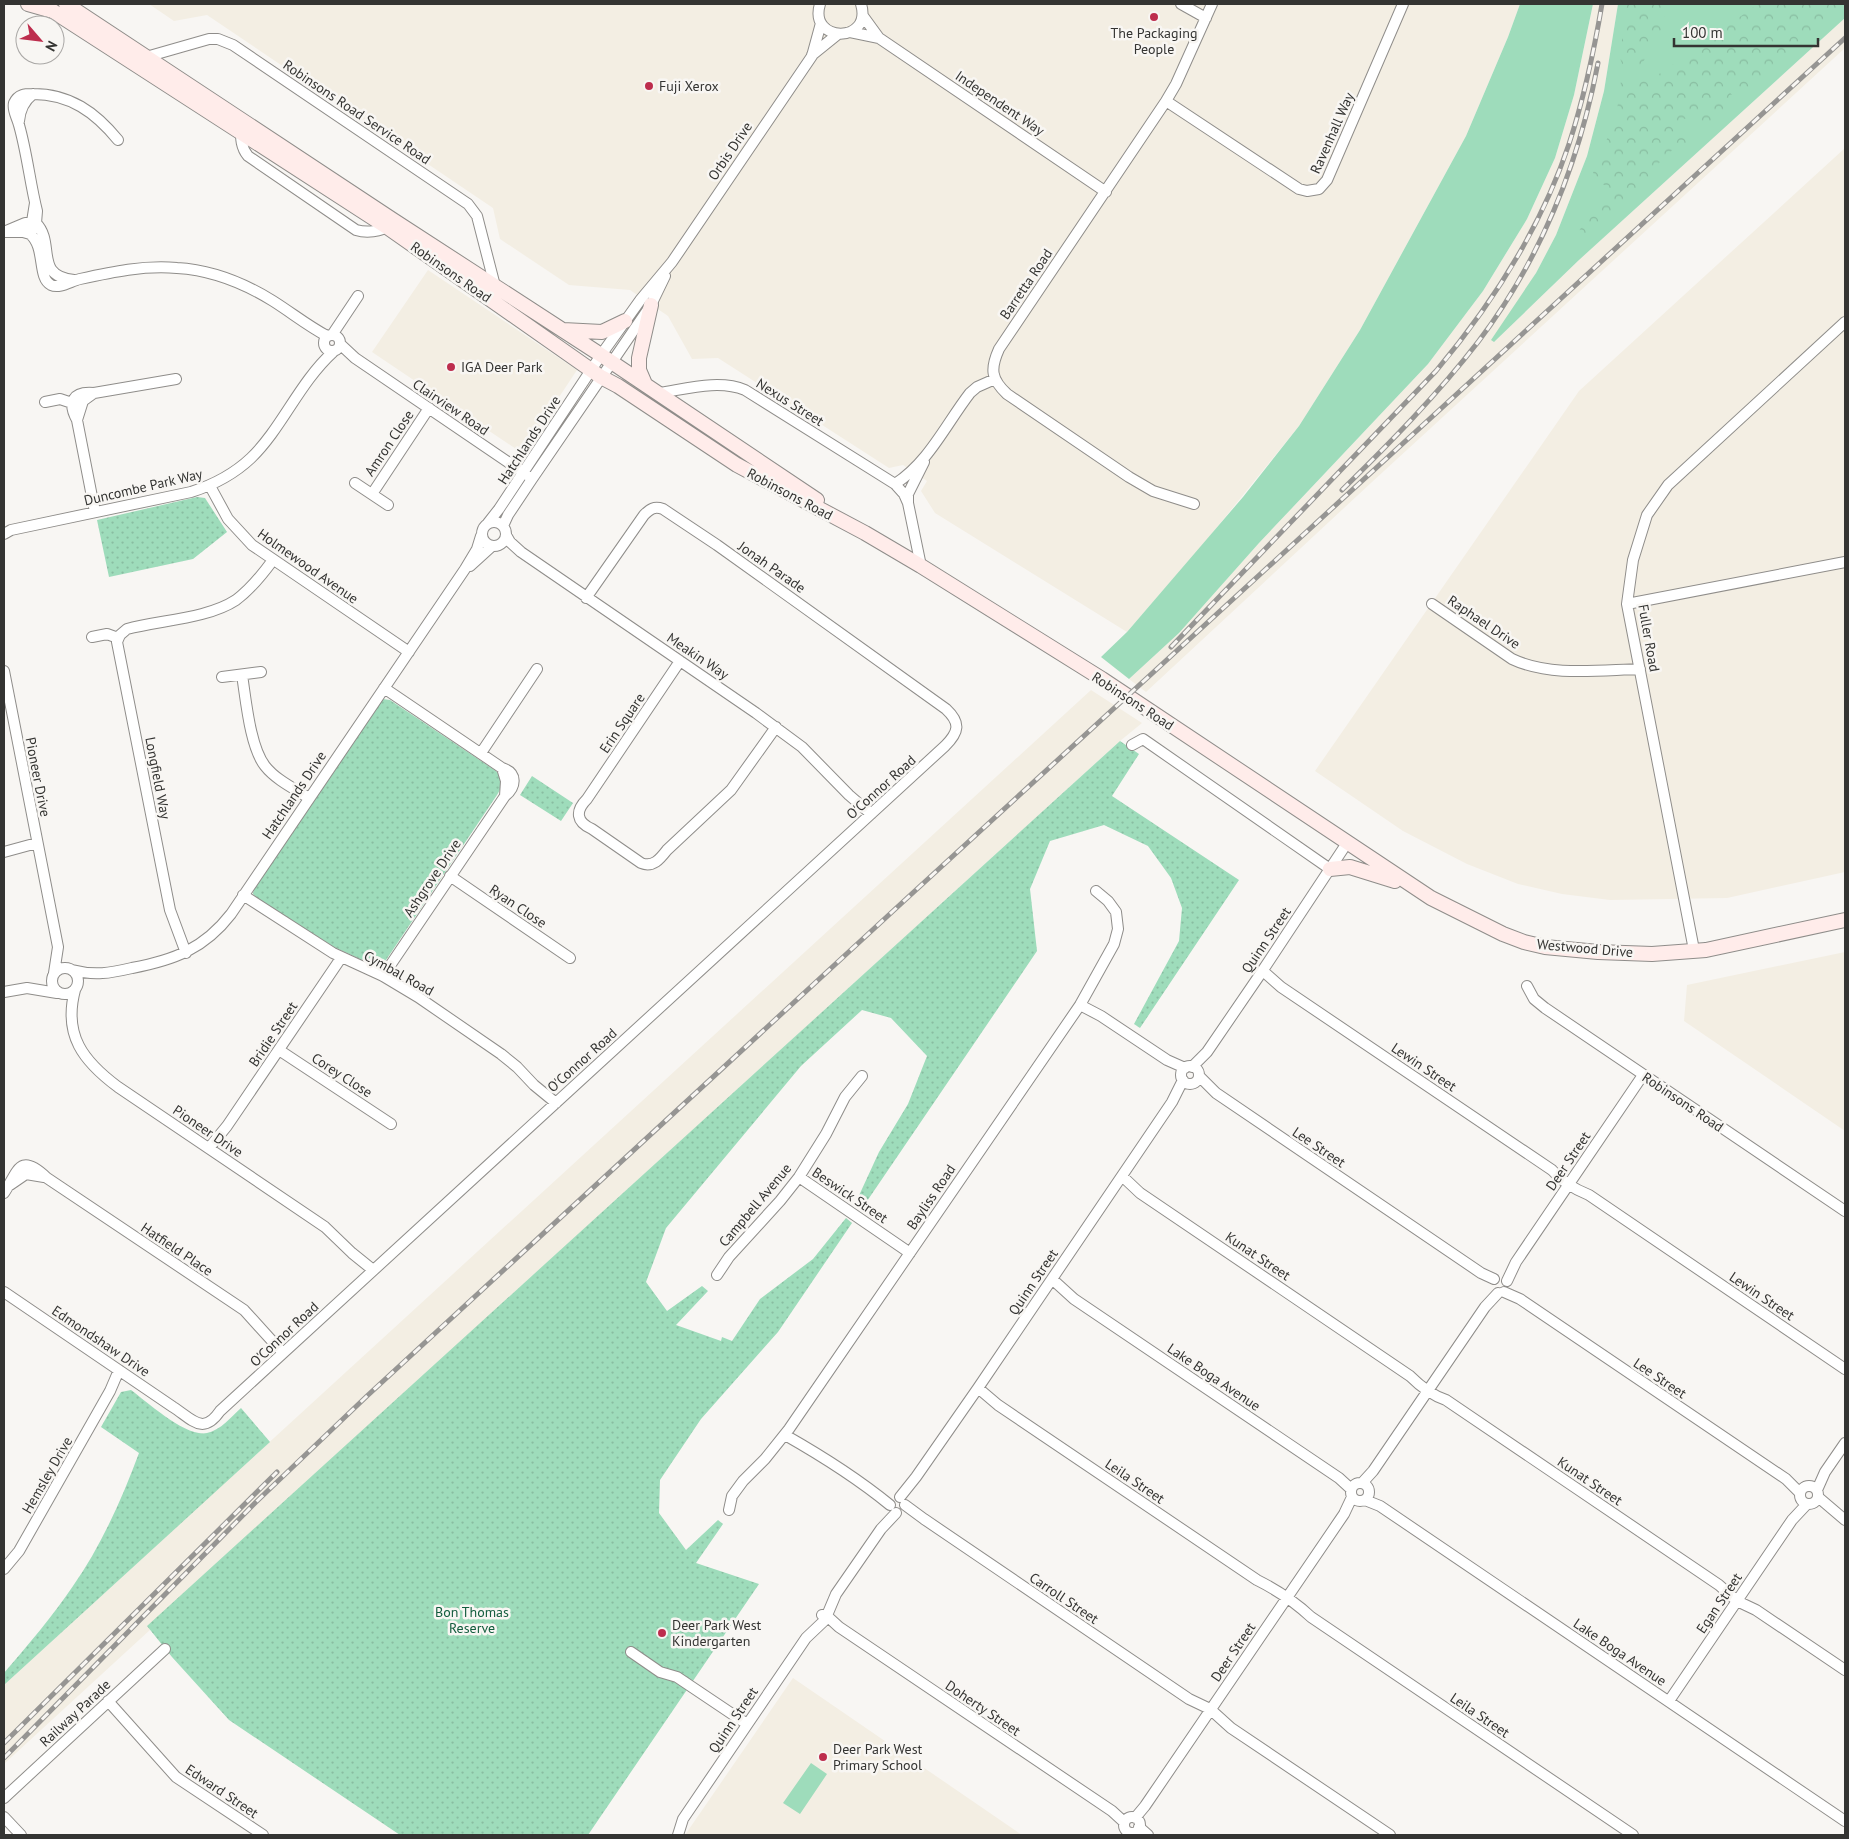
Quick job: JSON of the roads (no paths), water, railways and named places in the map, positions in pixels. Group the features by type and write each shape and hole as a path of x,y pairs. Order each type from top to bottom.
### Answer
{"main road":[{"path":"28,4 60,8"},
{"name":"Robinsons Road","path":"42,4 60,8 146,57 243,127"},
{"name":"Robinsons Road","path":"60,8 390,224 596,374 618,386 737,465 921,566 1102,679 1347,843"},
{"name":"Robinsons Road","path":"390,224 495,286 606,358 864,534"},
{"path":"645,384 639,370 639,358 651,305"},
{"path":"563,330 602,332 625,321"},
{"name":"Westwood Drive","path":"1347,843 1423,893 1503,934 1545,947 1598,952 1652,954 1706,950 1845,920"},
{"path":"1330,869 1350,867 1362,870 1393,880 1423,893"}],"street":[{"path":"818,5 821,23 831,32 838,34 850,32 856,28 863,16 862,4"},
{"path":"1181,4 1206,18"},
{"name":"Barretta Road","path":"995,379 993,370 994,360 999,349 1166,101 1176,84 1212,4"},
{"name":"Ravenhall Way","path":"1166,101 1299,189 1308,191 1319,189 1327,180 1403,4"},
{"name":"Independent Way","path":"863,16 879,38 1106,192"},
{"name":"Orbis Drive","path":"812,56 821,23"},
{"name":"Independent Way","path":"850,32 879,38"},
{"name":"Orbis Drive","path":"606,358 625,321 672,262 812,56 838,34"},
{"name":"Robinsons Road Service Road","path":"146,57 208,39 218,39 233,45 468,204 477,216 495,286"},
{"path":"30,234 37,211 19,124 21,108 27,99 33,94 55,95 77,104 100,120 118,140"},
{"path":"25,223 33,223 43,232 52,279 44,277 38,244 30,234 5,231 25,223"},
{"name":"Orbis Drive","path":"606,358 651,305 672,262"},
{"name":"Clairview Road","path":"52,279 58,286 75,280 116,271 148,267 178,268 208,273 232,280 275,302 528,476"},
{"name":"Duncombe Park Way","path":"6,531 177,495 210,486 237,470 256,452 317,366 358,296"},
{"name":"Fuller Road","path":"1694,950 1628,604 1632,560 1647,514 1668,485 1726,429 1845,322"},
{"name":"Hatchlands Drive","path":"505,530 508,515 528,476 606,358"},
{"path":"95,512 72,403 82,392 94,393 176,379"},
{"path":"995,379 999,386 1008,394 1130,477 1153,491 1194,504"},
{"name":"Nexus Street","path":"895,484 909,474 928,452 970,392 995,379"},
{"name":"Nexus Street","path":"659,393 717,385 734,386 745,390 895,484 904,494 908,503"},
{"path":"77,420 83,401 94,393"},
{"path":"45,402 60,399 72,403"},
{"name":"Amron Close","path":"372,494 429,408"},
{"name":"Nexus Street","path":"921,566 908,503 908,494 928,452"},
{"name":"Hatchlands Drive","path":"488,523 528,476"},
{"name":"Amron Close","path":"356,483 388,505"},
{"name":"Holmewood Avenue","path":"210,486 228,519 252,545 409,652"},
{"name":"Jonah Parade","path":"586,598 644,515 651,509 663,509 717,545 932,698 952,715 956,726"},
{"path":"498,522 505,530 504,541 495,546 485,543 481,536 483,528 488,523 498,522"},
{"name":"Meakin Way","path":"505,530 510,542 521,552 776,727 808,752 868,817"},
{"name":"Hatchlands Drive","path":"71,969 100,974 163,962 189,951 216,932 244,895 465,570 477,549 481,536"},
{"name":"Hatchlands Drive","path":"465,570 495,546"},
{"name":"Meakin Way","path":"495,546 507,547 521,552"},
{"path":"92,637 107,634 118,638 127,629 213,610 234,600 250,588 273,560"},
{"path":"1628,604 1845,562"},
{"name":"Raphael Drive","path":"1432,604 1512,659 1523,664 1540,669 1553,670 1640,669"},
{"name":"Longfield Way","path":"118,638 117,646 170,910 189,951"},
{"name":"Erin Square","path":"680,661 587,799 584,816 592,829 637,860 649,859 667,850 731,790 776,727"},
{"path":"481,753 537,670"},
{"name":"Pioneer Drive","path":"4,671 58,947 71,969"},
{"path":"222,677 261,672"},
{"path":"242,675 252,733 257,750 265,766 275,776 309,798"},
{"name":"Ashgrove Drive","path":"383,976 505,796 506,781 502,768 384,688"},
{"name":"O'Connor Road","path":"202,1421 220,1411 868,817 945,746 954,735 956,726"},
{"name":"Robinsons Road","path":"1132,745 1143,739 1330,869"},
{"name":"Quinn Street","path":"671,1835 676,1825 683,1819 806,1638 810,1628 825,1617 830,1600 898,1505 1261,974 1347,843"},
{"path":"4,852 38,846"},
{"name":"Ryan Close","path":"450,876 570,958"},
{"name":"Bayliss Road","path":"729,1510 732,1496 787,1432 1082,1002 1114,944 1118,929 1116,912 1108,901 1096,891"},
{"name":"Cymbal Road","path":"244,895 341,958 383,976 418,997 501,1054 517,1067 553,1106"},
{"name":"Pioneer Drive","path":"54,974 58,947"},
{"name":"Bridie Street","path":"212,1150 341,958"},
{"path":"4,992 27,988 63,968 71,969 77,976 76,989 70,994 27,988"},
{"path":"54,974 52,986 59,993"},
{"name":"Hatchlands Drive","path":"76,989 100,974"},
{"name":"Lewin Street","path":"1261,974 1552,1170 1560,1179 1570,1182 1845,1369"},
{"name":"Robinsons Road","path":"1527,986 1534,999 1545,1008 1845,1211"},
{"name":"Pioneer Drive","path":"71,1014 76,989"},
{"name":"Pioneer Drive","path":"59,993 71,1014 80,1048 86,1058 99,1072 325,1227 370,1273"},
{"name":"Lee Street","path":"1082,1002 1845,1520"},
{"name":"Corey Close","path":"279,1050 391,1124"},
{"name":"Deer Street","path":"1133,1828 1145,1806 1208,1712 1643,1075"},
{"name":"Campbell Avenue","path":"717,1275 728,1257 775,1207 798,1177 826,1134 845,1097 862,1076"},
{"name":"Hatfield Place","path":"6,1190 26,1174 35,1174 48,1178 244,1310 282,1353"},
{"name":"Beswick Street","path":"798,1177 910,1253"},
{"name":"Kunat Street","path":"1119,1180 1429,1388 1436,1396 1446,1400 1845,1670"},
{"name":"Lake Boga Avenue","path":"1049,1282 1845,1821"},
{"name":"Edmondshaw Drive","path":"4,1292 182,1412 202,1421"},
{"name":"Hemsley Drive","path":"4,1569 19,1551 122,1372"},
{"name":"Leila Street","path":"976,1391 1633,1835"},
{"name":"Carroll Street","path":"787,1432 873,1490 924,1520 1390,1835"},
{"name":"Egan Street","path":"1669,1701 1845,1443"},
{"name":"Doherty Street","path":"825,1617 1112,1811 1133,1828"},
{"name":"Railway Parade","path":"4,1798 165,1650"},
{"path":"631,1652 660,1672 677,1677 748,1724"},
{"name":"Edward Street","path":"108,1701 176,1777 262,1835"},
{"path":"4,1817 21,1835"},
{"name":"Quinn Street","path":"678,1835 683,1819"}],"railway":[{"path":"1171,647 1436,371 1477,319 1496,291 1530,235 1558,175 1584,92 1602,4"},
{"path":"4,1758 256,1502 367,1396 1845,38"},
{"path":"1342,490 1430,400 1446,381 1478,342 1520,278 1538,244 1568,174 1580,137 1598,63"},
{"path":"4,1743 277,1472"}],"place":[{"name":"The Packaging People","path":"1154,17"},
{"name":"Fuji Xerox","path":"649,86"},
{"name":"IGA Deer Park","path":"451,367"},
{"name":"Deer Park West Kindergarten","path":"662,1633"},
{"name":"Deer Park West Primary School","path":"823,1757"}],"park label":[{"name":"Bon Thomas Reserve","path":"472,1620"}]}
